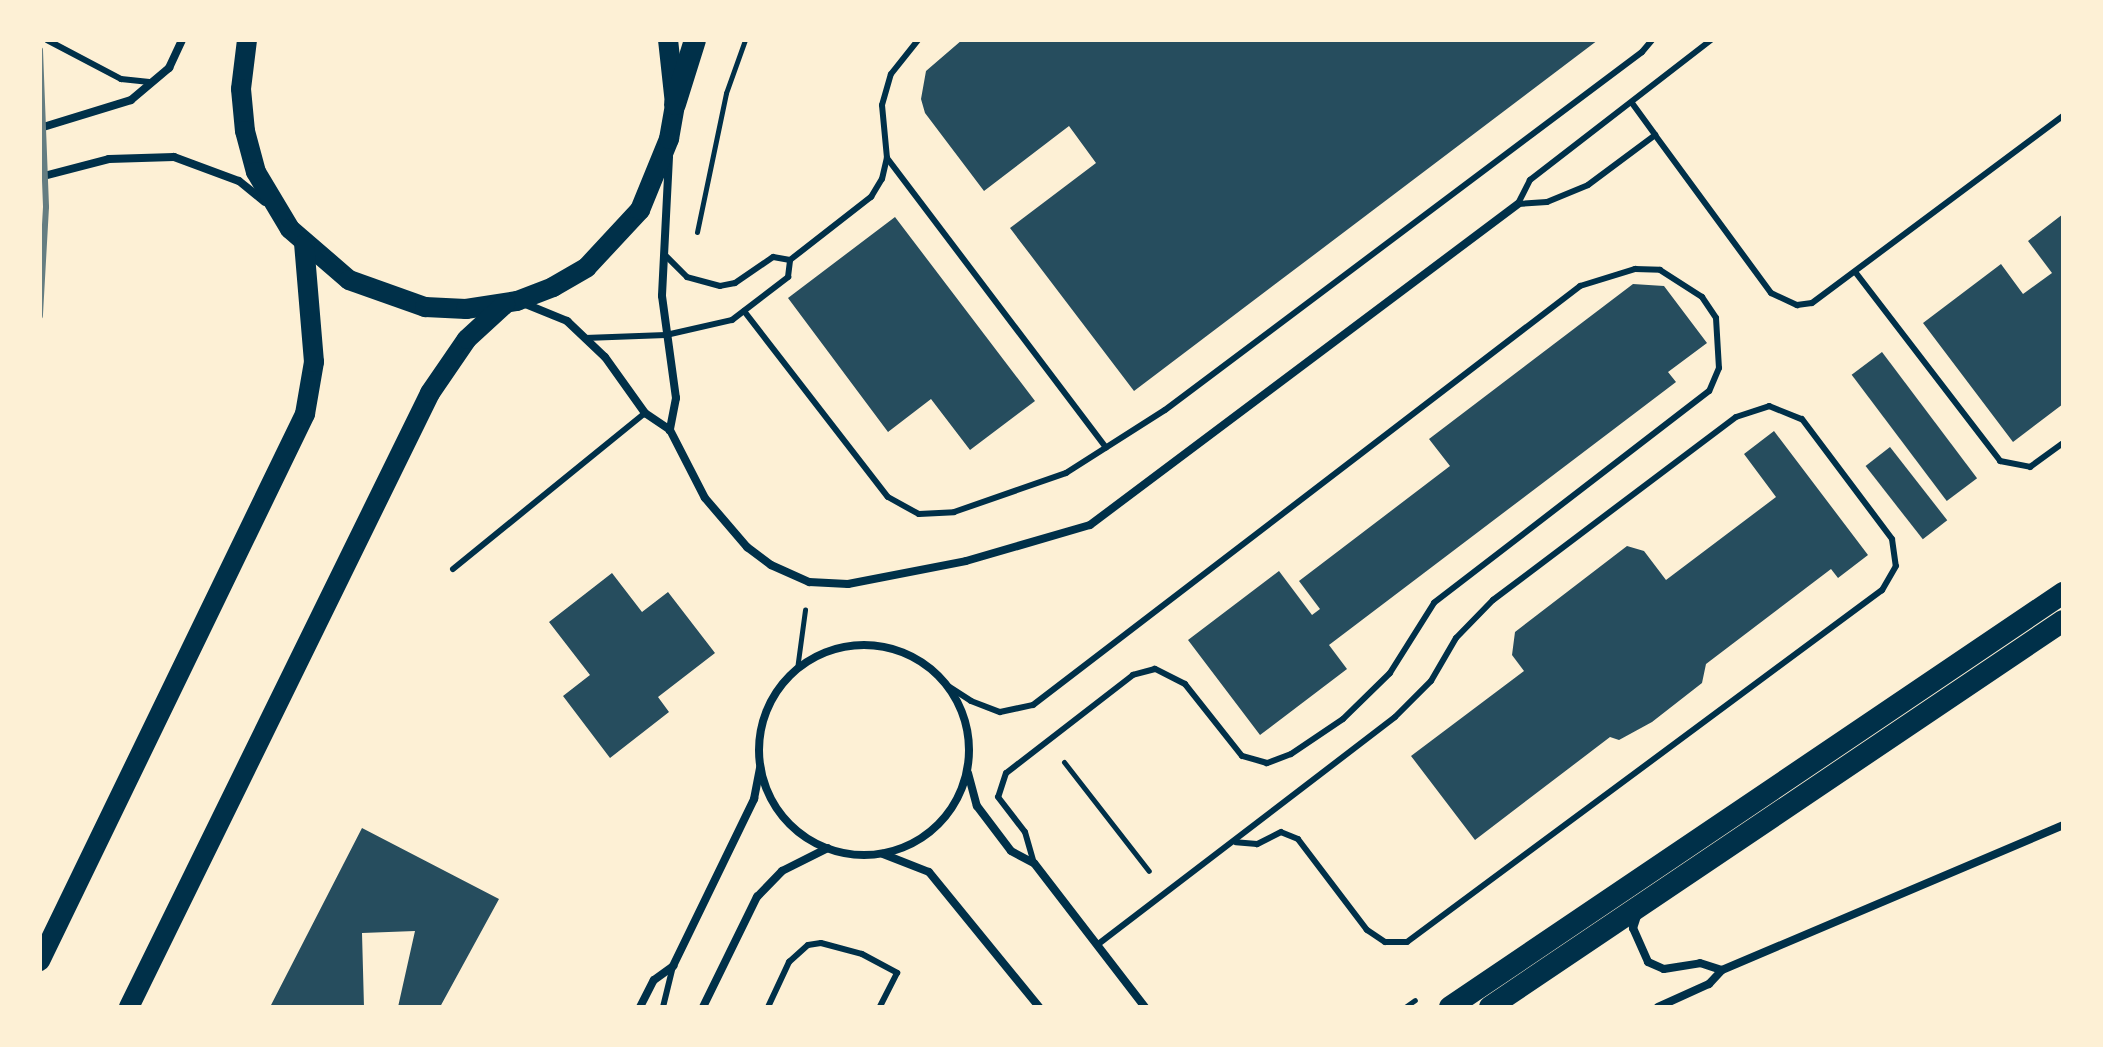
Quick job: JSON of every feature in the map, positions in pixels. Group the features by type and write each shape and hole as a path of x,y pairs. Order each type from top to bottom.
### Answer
{"highway":[{"path":"675,104 695,40"},
{"path":"1450,1007 2063,593"},
{"path":"1490,1007 2063,621"}],"main road":[{"path":"247,40 241,89 245,131 256,172 276,210 304,244 349,280 386,296 425,307 511,302"},
{"path":"129,1007 430,393 467,339 511,302 587,267 616,241 640,210 669,139 675,104 668,40"},
{"path":"40,961 284,466 305,414 314,362 304,244"}],"street":[{"path":"40,128 109,109 155,82 182,40"},
{"path":"669,139 666,335 676,398 670,430"},
{"path":"40,177 109,159 174,157 239,181 276,210"},
{"path":"511,302 567,321 585,338 645,413 670,430 722,520 771,565 809,582 848,584 903,575 1090,525 1518,204"},
{"path":"640,1007 654,980 673,966 754,799 766,713 797,669 834,650 874,646 925,665 945,684 968,733 967,771 977,806 1011,851 1034,863 1145,1007"},
{"path":"760,767 783,817 828,848 854,855 882,854 932,832 950,811 967,771"},
{"path":"1658,1007 1709,984 1722,970 2063,825"},
{"path":"703,1007 757,897 782,871 828,848"},
{"path":"882,854 929,872 1039,1007"},
{"path":"1640,907 1633,928 1648,962 1664,969 1700,963 1722,970"}],"lane":[{"path":"47,40 121,79 155,82"},
{"path":"585,338 666,335 702,330 744,311 788,277 790,260 871,197 887,158 882,105 891,74 918,40"},
{"path":"744,311 888,497 902,508 928,515 954,512 1066,473 1165,410 1642,52 1652,40"},
{"path":"1518,204 1530,180 1711,40"},
{"path":"1632,103 1771,293 1797,305 1812,303 1856,273 2063,116"},
{"path":"1518,204 1547,202 1588,185 1655,135"},
{"path":"887,158 1106,448"},
{"path":"665,255 687,277 720,286 748,276 773,257 790,260"},
{"path":"945,684 971,701 1000,712 1033,705 1580,286 1635,269 1660,270 1702,297 1716,318 1721,343 1719,368 1709,391 1434,603 1390,673 1343,719 1291,754 1267,763 1242,756 1177,676 1155,669 1133,675 1006,773 997,790 1025,832 1034,863"},
{"path":"1856,273 2000,461 2030,467 2063,443"},
{"path":"1097,945 1236,842 1243,829 1395,717 1431,681 1456,638 1493,600 1752,409 1769,406 1802,419 1892,539 1896,566 1882,590 1407,942 1385,942 1367,930 1298,839 1281,832 1257,844 1236,842"},
{"path":"453,569 645,413"},
{"path":"768,1007 789,962 808,945 821,943 862,954 897,973 880,1007"},
{"path":"663,1007 673,966"}],"path":[{"path":"687,277 726,93 745,40"},
{"path":"797,669 809,582"},
{"path":"1048,740 1167,894"}],"building":[{"path":"962,40 1598,40 1134,391 1010,228 1096,163 1069,126 984,191 925,113 921,99 926,71"},
{"path":"2063,214 2063,404 2013,442 1923,323 2001,264 2023,294 2052,273 2028,241"},
{"path":"895,217 1035,401 970,450 931,399 888,432 788,298"},
{"path":"1633,284 1664,286 1707,343 1668,372 1676,382 1329,645 1347,669 1260,735 1188,640 1279,571 1312,615 1320,609 1299,581 1450,466 1429,439"},
{"path":"1882,352 1977,478 1947,501 1852,375"},
{"path":"1774,431 1868,555 1838,578 1831,569 1706,664 1702,683 1652,722 1619,740 1610,737 1475,840 1411,756 1524,671 1512,655 1515,632 1627,546 1644,551 1666,580 1776,497 1744,454"},
{"path":"1890,447 1947,520 1923,539 1866,466"},
{"path":"612,573 642,612 668,592 715,653 658,697 669,712 610,758 563,696 590,675 549,622"},
{"path":"362,828 499,899 440,1007 398,1007 415,931 362,933 364,1007 270,1007"}],"railway":[{"path":"40,50 46,207 40,316"}]}
